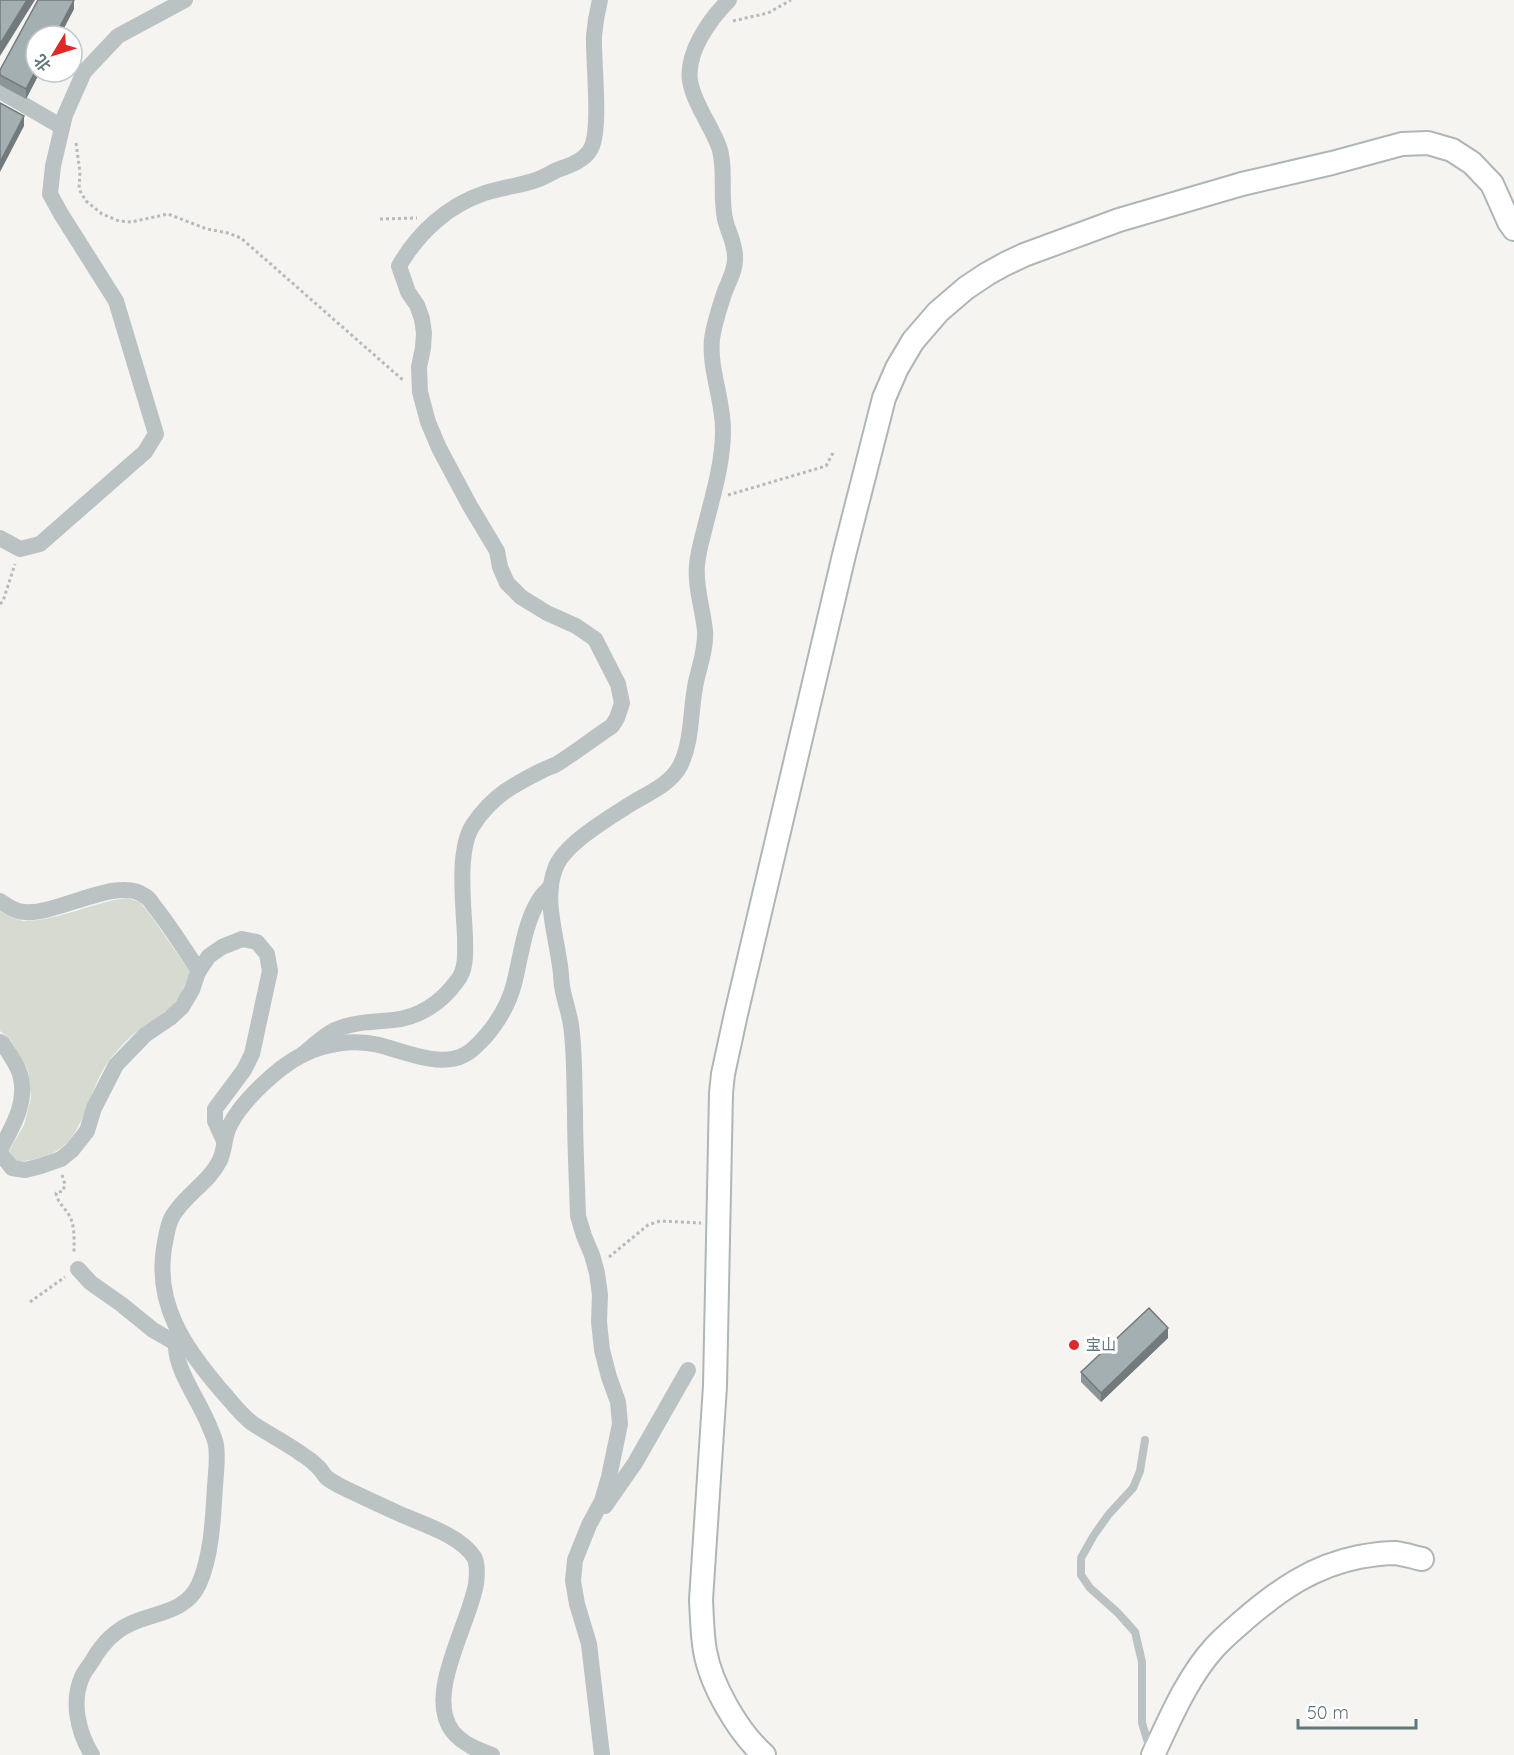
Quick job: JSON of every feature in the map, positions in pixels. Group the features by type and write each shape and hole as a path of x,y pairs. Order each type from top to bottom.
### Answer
{"street":[{"path":"0,538 21,549 39,544 144,452 156,434 116,301 61,214 51,194 53,166 62,127 84,72 118,36 185,0"},
{"path":"92,1755 78,1725 76,1700 82,1677 111,1636 130,1624 168,1612 185,1602 198,1586 208,1554 213,1512 216,1445 210,1426 194,1398 181,1367 162,1280 166,1235 172,1217 210,1175 220,1160 225,1136 241,1107 282,1068 336,1030 353,1024 408,1018 421,1013 459,980 465,966 464,860 471,827 495,798 509,787 558,764 612,726 622,703 618,684 595,639 576,626 546,613 521,597 507,584 496,551 439,448 428,422 422,397 419,367 423,348 422,320 417,305 408,292 399,266 426,229 466,201 538,180 583,158 591,150 594,140 596,102 594,34 600,0"},
{"path":"602,1755 589,1644 573,1581 575,1560 602,1501 620,1424 618,1402 603,1350 596,1267 578,1216 571,1025 553,929 551,886 554,870 561,857 574,844 628,806 656,790 672,776 680,765 688,744 696,683 705,649 705,629 697,586 697,564 721,455 723,430 712,358 712,338 717,314 734,271 735,256 733,242 725,223 721,151 696,98 690,79 696,48 710,22 729,0"},
{"path":"0,91 62,127"},
{"path":"764,1755 735,1720 717,1686 705,1652 702,1620 701,1600 715,1386 721,1093 736,1014 844,555 884,398 897,368 913,341 938,312 966,288 987,274 1024,255 1153,209 1402,144 1428,143 1452,150 1472,163 1492,184 1514,229"},
{"path":"302,1055 325,1047 359,1042 379,1045 429,1059 463,1056 477,1046 492,1028 504,1007 513,987 524,939 531,920 539,900 551,886"},
{"path":"0,901 24,912 54,908 111,891 128,889 137,892 145,895 161,915 199,971"},
{"path":"0,1042 20,1072 23,1098 16,1122 0,1152 12,1168 25,1170 60,1159 72,1150 87,1131 94,1108 116,1065 145,1035 182,1007 199,971 209,956 222,947 242,939 257,942 267,954 270,971 252,1054 215,1109 215,1121 224,1141"},
{"path":"78,1269 91,1283 153,1330 176,1336 250,1422 317,1465 326,1477 342,1487 443,1533 463,1546 475,1559 477,1576 473,1601 446,1674 443,1708 445,1720 454,1734 470,1746 492,1755"},
{"path":"585,1534 635,1463 688,1370"},
{"path":"1152,1755 1181,1698 1214,1648 1260,1606 1314,1571 1341,1561 1395,1553 1422,1558"}],"lane":[{"path":"1145,1440 1140,1471 1133,1488 1109,1514 1094,1535 1081,1558 1081,1575 1090,1588 1118,1612 1135,1632 1142,1662 1142,1723 1152,1755"}],"path":[{"path":"710,22 729,22 768,13 791,0"},
{"path":"62,127 75,138 80,172 79,189 86,201 102,214 119,222 131,222 168,214 207,229 241,238 422,397"},
{"path":"380,219 440,218"},
{"path":"712,500 826,466 834,451"},
{"path":"0,604 21,549"},
{"path":"30,1302 78,1269 74,1254 72,1220 56,1198 56,1193 63,1191 65,1184 60,1159"},
{"path":"596,1267 648,1225 660,1221 718,1224"}],"shaded area":[{"path":"127,898 140,902 190,972 184,987 172,1005 140,1029 111,1058 99,1078 80,1123 67,1143 43,1157 16,1161 9,1151 24,1125 31,1098 28,1070 10,1039 0,1031 0,911 19,920 39,920"}],"building":[{"path":"0,0 27,0 0,44"},
{"path":"38,0 74,0 61,24 25,24"},
{"path":"24,26 24,84 29,84 26,89 0,75 0,70"},
{"path":"0,103 24,116 0,162"},
{"path":"1149,1308 1168,1328 1101,1393 1081,1372"}],"place":[{"name":"宝山","path":"1074,1345"}]}
